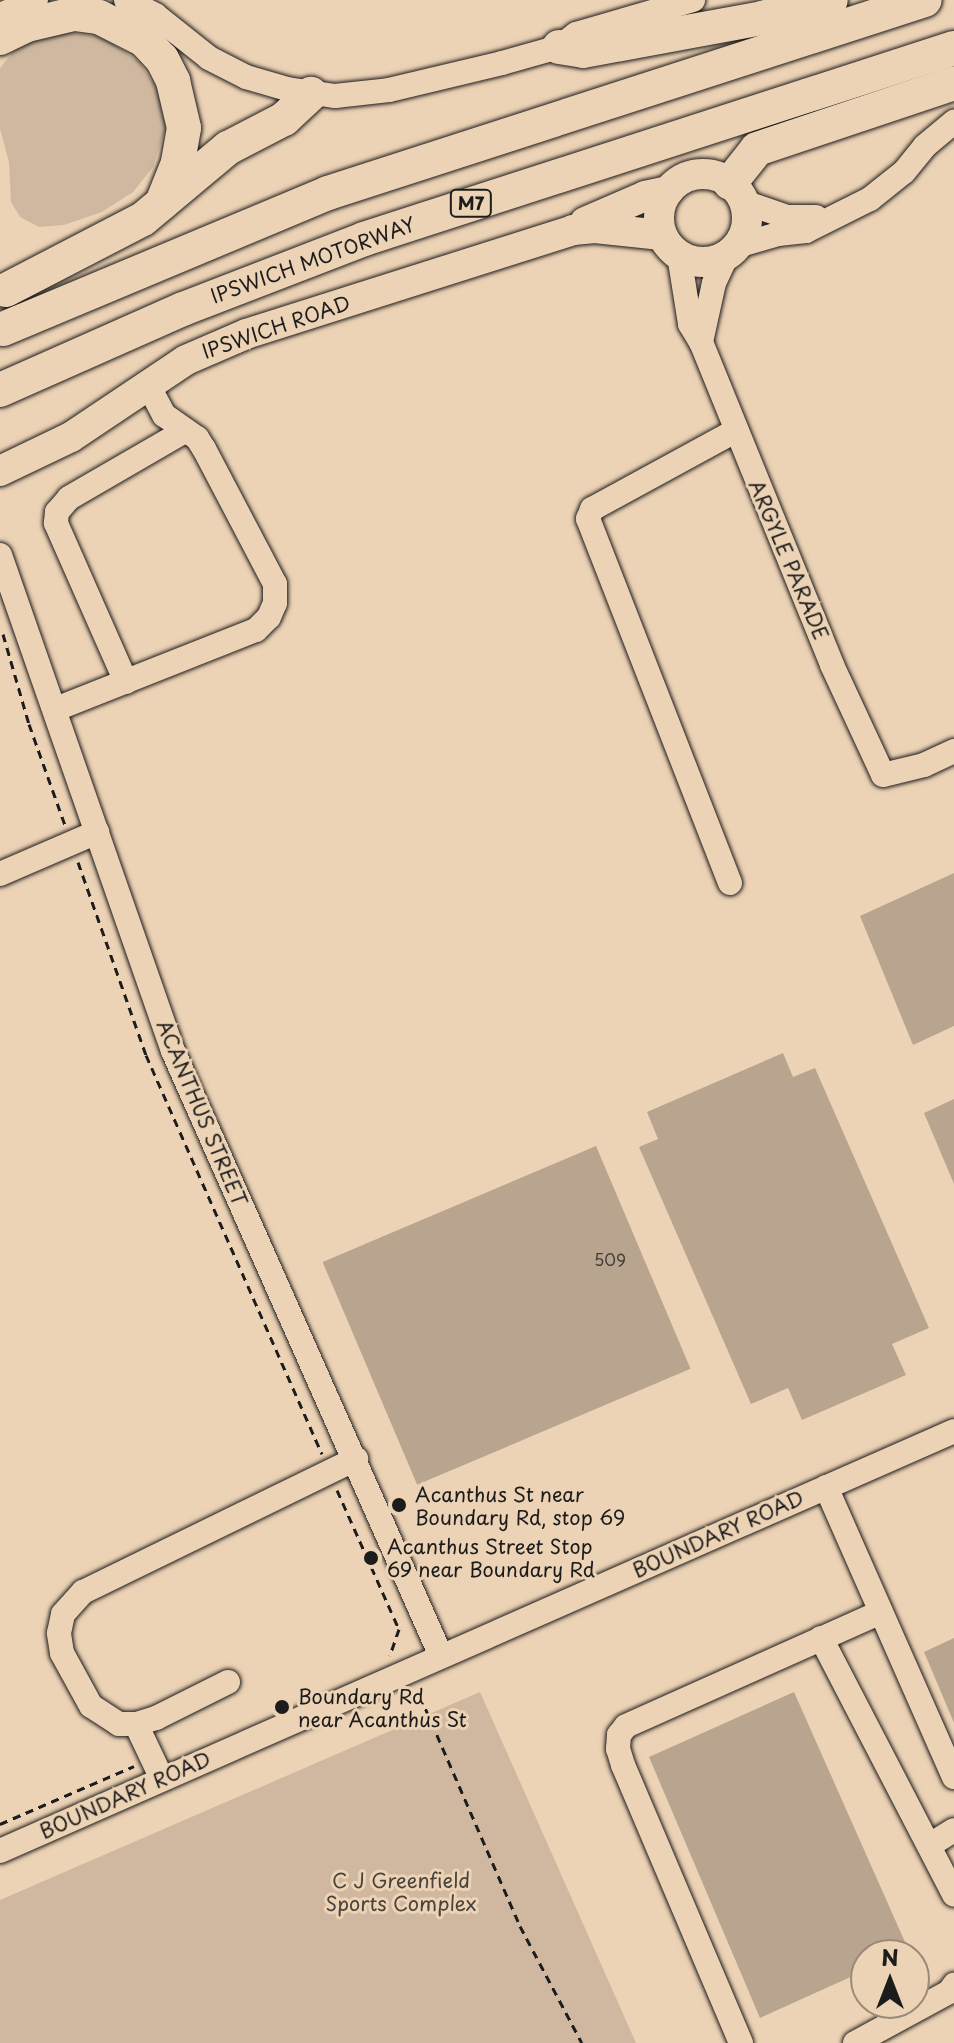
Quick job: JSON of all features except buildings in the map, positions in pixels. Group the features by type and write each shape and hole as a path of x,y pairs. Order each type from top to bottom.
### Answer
{"highway":[{"path":"559,47 583,51 762,18 831,0"},
{"path":"3,329 328,193 925,0"},
{"path":"0,38 27,25 74,14 99,17 144,40 162,59 173,81 184,128 178,163 161,207"},
{"name":"IPSWICH MOTORWAY","path":"0,390 183,309 364,239 954,48"},
{"path":"737,193 747,156 757,149 954,83"},
{"path":"6,290 87,251 161,207 228,148 284,119 311,94"}],"main road":[{"path":"704,174 737,193 746,225 732,250 703,262 671,245 659,212 668,191 690,176 704,174"},
{"name":"IPSWICH ROAD","path":"573,230 593,217 645,196 668,191"},
{"name":"IPSWICH ROAD","path":"0,471 71,437 186,360 246,334 573,230 595,228 671,245"}],"street":[{"path":"0,15 36,0"},
{"path":"126,0 155,15 226,68 268,85 311,94 374,93 559,47 576,34 693,0"},
{"path":"701,342 714,283 732,250 778,234 806,231 870,199 904,172 925,146 954,122"},
{"path":"737,193 787,217 835,216"},
{"name":"ARGYLE PARADE","path":"671,245 690,324 701,342 832,665 883,775 924,765 954,751"},
{"path":"56,709 256,630 269,617 275,603 275,584 204,449 197,438 183,432 164,415 148,385"},
{"path":"730,883 588,519 592,509 735,431"},
{"path":"126,682 56,523 57,512 69,498 183,432"},
{"name":"ACANTHUS STREET","path":"0,555 173,1051 441,1656"},
{"path":"0,874 97,832"},
{"name":"BOUNDARY ROAD","path":"0,1851 158,1768 441,1656 954,1431"},
{"path":"228,1682 156,1718 136,1724 119,1724 91,1706 62,1653 59,1633 63,1614 83,1592 356,1459"},
{"path":"826,1487 954,1777"},
{"path":"741,2043 623,1765 618,1749 619,1735 626,1726 881,1612"},
{"path":"821,1638 954,1895"},
{"path":"136,1724 158,1768"},
{"path":"930,1845 954,1830"},
{"path":"855,2043 949,1992 954,1985"}],"path":[{"path":"0,623 29,724 146,1055 399,1629 397,1644 384,1660"},
{"path":"420,1696 520,1926 582,2043"},
{"path":"0,1824 158,1768"}],"green space":[{"path":"58,31 103,37 138,61 161,94 167,124 153,167 133,192 102,212 64,225 39,227 20,217 11,202 9,162 0,129 0,68 17,47"},
{"name":"C J Greenfield Sports Complex","path":"480,1692 636,2043 0,2043 0,1900"}],"place":[{"name":"Acanthus St near Boundary Rd, stop 69","path":"399,1505"},
{"name":"Acanthus Street Stop 69 near Boundary Rd","path":"371,1558"},
{"name":"Boundary Rd near Acanthus St","path":"282,1707"}]}
